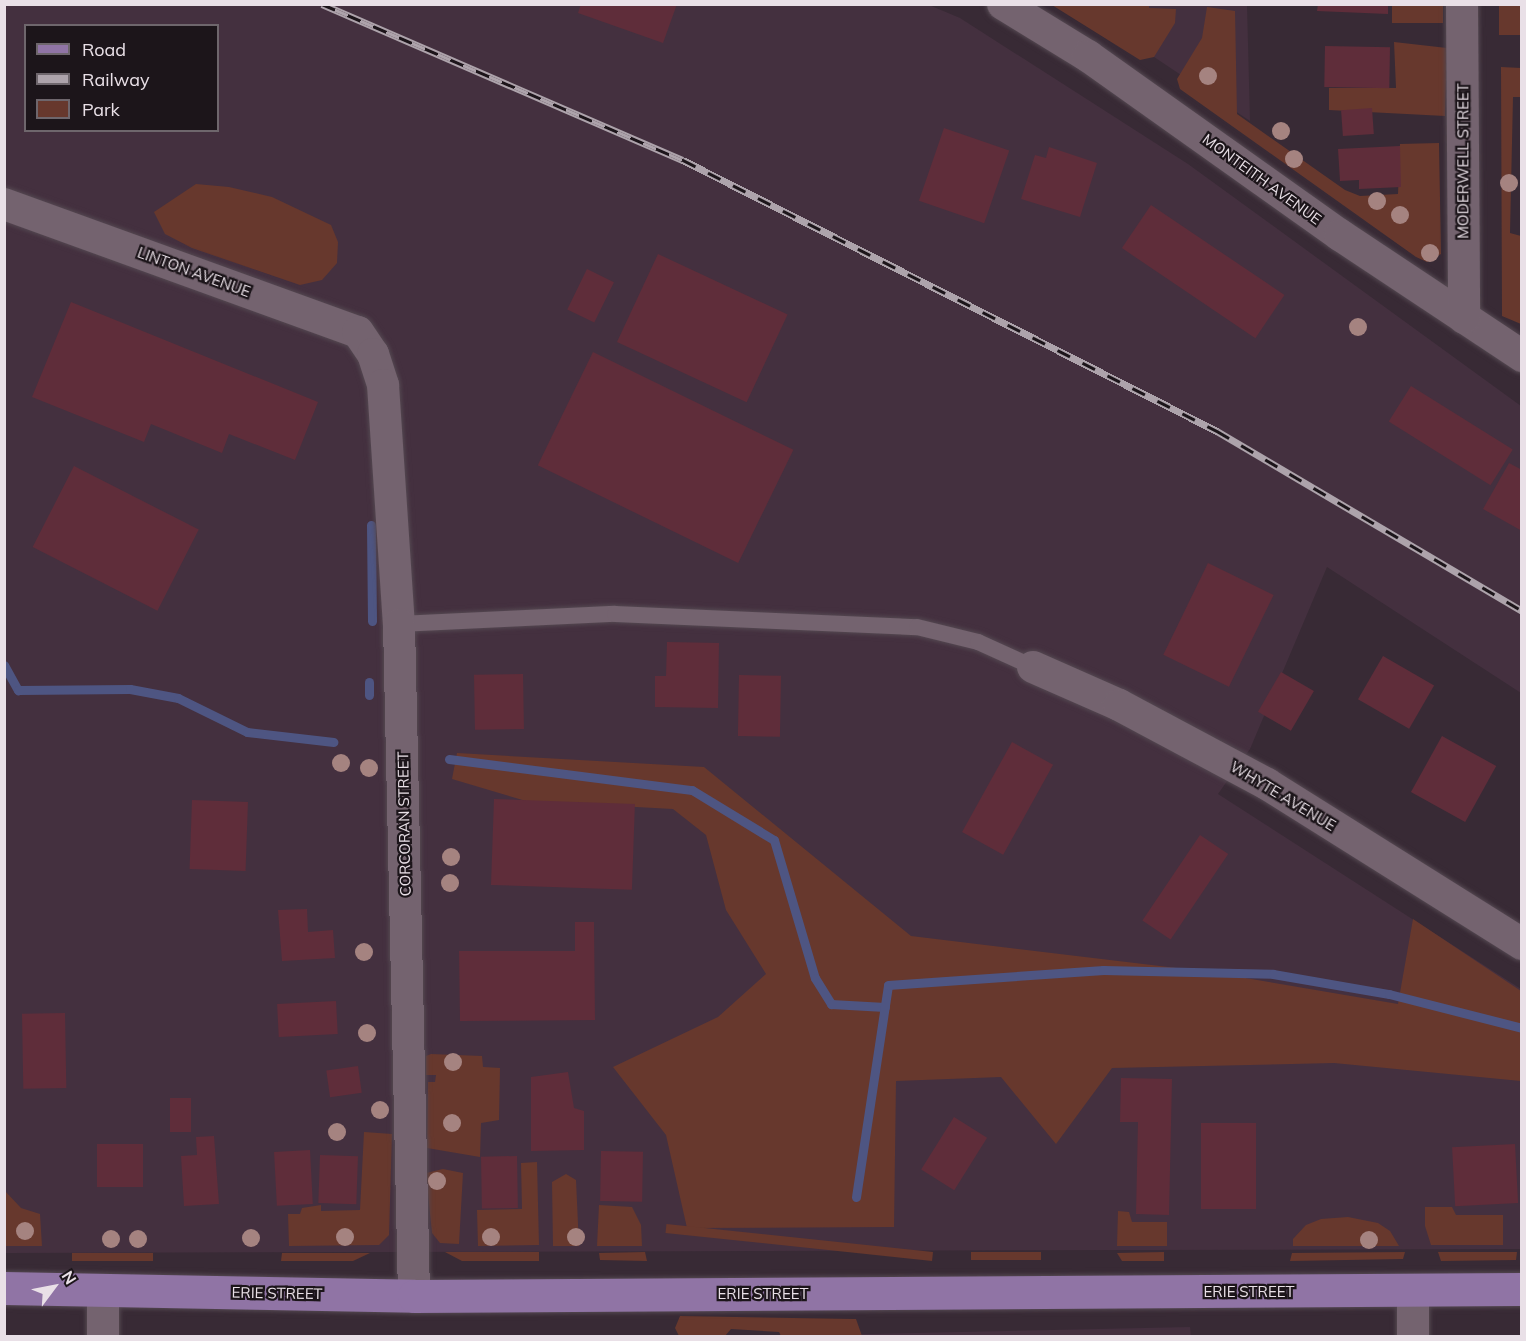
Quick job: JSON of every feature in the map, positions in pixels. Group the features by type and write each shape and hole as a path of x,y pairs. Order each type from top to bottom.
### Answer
{"main road":[{"name":"ERIE STREET","path":"4,1288 414,1296 1521,1289"}],"street":[{"name":"MONTEITH AVENUE","path":"1003,4 1098,62 1340,235 1521,355"},
{"name":"MODERWELL STREET","path":"1462,4 1464,318"},
{"name":"LINTON AVENUE","path":"4,204 358,332 373,354"},
{"name":"CORCORAN STREET","path":"373,354 383,385 399,624 414,1296"},
{"name":"WHYTE AVENUE","path":"1033,668 1119,705 1267,784 1521,944"},
{"path":"103,1290 103,1336"},
{"path":"1413,1291 1413,1336"}],"lane":[{"path":"399,624 615,614 917,627 978,642 1033,668"}],"shaded area":[{"path":"5,5 929,5 960,18 1188,164 1521,406 1521,693 1327,567 1250,749 1218,794 1521,989 1521,1249 5,1253"},
{"path":"1076,5 1247,5 1250,121"},
{"path":"1190,1327 1191,1336 776,1336"}],"green space":[{"path":"1052,5 1149,5 1149,8 1176,9 1175,23 1154,57 1140,60"},
{"path":"1392,5 1443,5 1443,23 1392,23"},
{"path":"1499,5 1521,5 1521,35 1499,35"},
{"path":"1207,7 1235,11 1237,114 1345,190 1360,196 1398,194 1400,144 1439,143 1441,254 1427,262 1416,257 1180,89 1177,79 1202,38"},
{"path":"1394,42 1447,48 1445,116 1329,110 1329,88 1396,88"},
{"path":"1501,67 1521,68 1521,97 1513,97 1510,233 1521,236 1521,324 1502,316"},
{"path":"196,184 229,187 272,197 331,225 338,242 337,263 322,280 300,285 192,248 165,234 154,212"},
{"path":"457,753 704,767 911,936 1210,972 1398,1004 1413,919 1521,991 1521,1081 1334,1063 1112,1068 1056,1144 1001,1077 896,1081 894,1227 687,1228 666,1135 613,1067 718,1017 766,974 726,910 706,835 673,809 526,801 452,779"},
{"path":"431,1054 482,1056 483,1067 500,1068 499,1120 481,1123 480,1157 427,1148 428,1082 435,1082 436,1075 426,1075 426,1056"},
{"path":"364,1132 392,1134 389,1235 379,1245 289,1246 288,1214 300,1214 302,1208 321,1205 321,1211 360,1210"},
{"path":"537,1162 539,1245 478,1246 477,1210 522,1209 521,1163"},
{"path":"443,1169 463,1173 459,1244 440,1243 432,1233 426,1173"},
{"path":"566,1174 576,1180 579,1246 553,1246 552,1182"},
{"path":"5,1191 21,1208 40,1214 42,1246 5,1246"},
{"path":"599,1205 632,1207 641,1225 642,1246 597,1246"},
{"path":"1425,1207 1452,1207 1456,1215 1503,1215 1503,1245 1431,1245 1425,1226"},
{"path":"1118,1211 1129,1212 1132,1222 1167,1222 1167,1246 1117,1246"},
{"path":"1348,1217 1378,1223 1390,1231 1399,1246 1293,1246 1293,1239 1306,1225 1321,1219"},
{"path":"666,1224 933,1252 932,1261 666,1233"},
{"path":"445,1252 539,1252 539,1261 462,1261"},
{"path":"645,1252 647,1261 600,1260 599,1253"},
{"path":"971,1252 1041,1252 1041,1260 971,1260"},
{"path":"1164,1252 1164,1261 1122,1261 1117,1253"},
{"path":"1405,1252 1403,1259 1290,1261 1292,1253"},
{"path":"1438,1252 1517,1252 1516,1260 1441,1261"},
{"path":"72,1253 153,1253 153,1261 72,1261"},
{"path":"282,1253 370,1253 353,1261 281,1261"},
{"path":"680,1316 856,1319 862,1336 781,1336 779,1332 731,1329 725,1336 679,1336 675,1328"}],"building":[{"path":"581,4 677,4 663,43 578,13"},
{"path":"1318,4 1388,4 1388,14 1317,11"},
{"path":"1325,46 1390,47 1389,88 1324,87"},
{"path":"1372,108 1374,134 1343,136 1341,110"},
{"path":"944,128 1009,150 984,223 919,201"},
{"path":"1400,146 1401,187 1359,189 1359,180 1340,181 1338,149"},
{"path":"1049,147 1097,163 1080,217 1021,199 1035,155 1046,158"},
{"path":"1151,205 1284,295 1255,338 1122,248"},
{"path":"658,254 788,314 747,402 617,342"},
{"path":"587,269 614,282 594,323 567,309"},
{"path":"71,302 318,402 295,460 229,434 222,453 151,424 144,442 32,397"},
{"path":"593,352 793,450 738,563 538,465"},
{"path":"1411,386 1513,450 1491,485 1389,422"},
{"path":"1509,463 1522,470 1522,531 1483,509"},
{"path":"74,466 199,530 157,611 33,547"},
{"path":"1208,563 1274,595 1229,687 1163,655"},
{"path":"667,642 719,643 718,708 655,707 655,676 666,676"},
{"path":"1383,656 1434,685 1409,729 1358,699"},
{"path":"1281,672 1314,691 1291,731 1258,712"},
{"path":"523,674 524,729 475,730 474,675"},
{"path":"739,675 781,676 780,737 738,736"},
{"path":"1442,736 1496,766 1465,822 1411,792"},
{"path":"1012,742 1053,765 1003,855 962,832"},
{"path":"494,799 635,804 632,890 491,885"},
{"path":"192,800 248,802 246,871 190,869"},
{"path":"1200,835 1228,854 1171,939 1142,920"},
{"path":"307,909 308,932 333,930 335,958 282,961 278,910"},
{"path":"575,922 594,922 595,1020 460,1021 459,951 575,951"},
{"path":"336,1001 338,1034 279,1037 277,1004"},
{"path":"65,1013 66,1088 23,1089 22,1014"},
{"path":"358,1066 362,1093 330,1097 326,1070"},
{"path":"568,1072 574,1108 584,1111 584,1150 531,1151 531,1077"},
{"path":"1121,1078 1172,1079 1169,1215 1136,1214 1138,1122 1120,1122"},
{"path":"170,1098 191,1098 191,1132 170,1132"},
{"path":"954,1117 987,1138 954,1190 921,1170"},
{"path":"1201,1123 1256,1123 1256,1209 1201,1209"},
{"path":"214,1136 219,1204 184,1206 181,1156 197,1155 196,1137"},
{"path":"97,1144 143,1144 143,1187 97,1187"},
{"path":"1515,1144 1518,1203 1455,1206 1452,1147"},
{"path":"310,1150 313,1204 277,1206 274,1152"},
{"path":"601,1151 643,1152 642,1202 600,1201"},
{"path":"320,1155 358,1156 356,1204 318,1203"},
{"path":"517,1156 518,1208 482,1209 481,1157"}],"waterway":[{"path":"371,525 372,621"},
{"path":"4,665 18,690 130,689 178,698 247,732 333,742"},
{"path":"369,682 369,695"},
{"path":"449,759 692,790 774,840 815,978 831,1004 885,1007"},
{"path":"856,1197 888,985 1103,970 1273,974 1389,994 1522,1028"}],"railway":[{"path":"322,4 683,160 1217,431 1522,611"}]}
